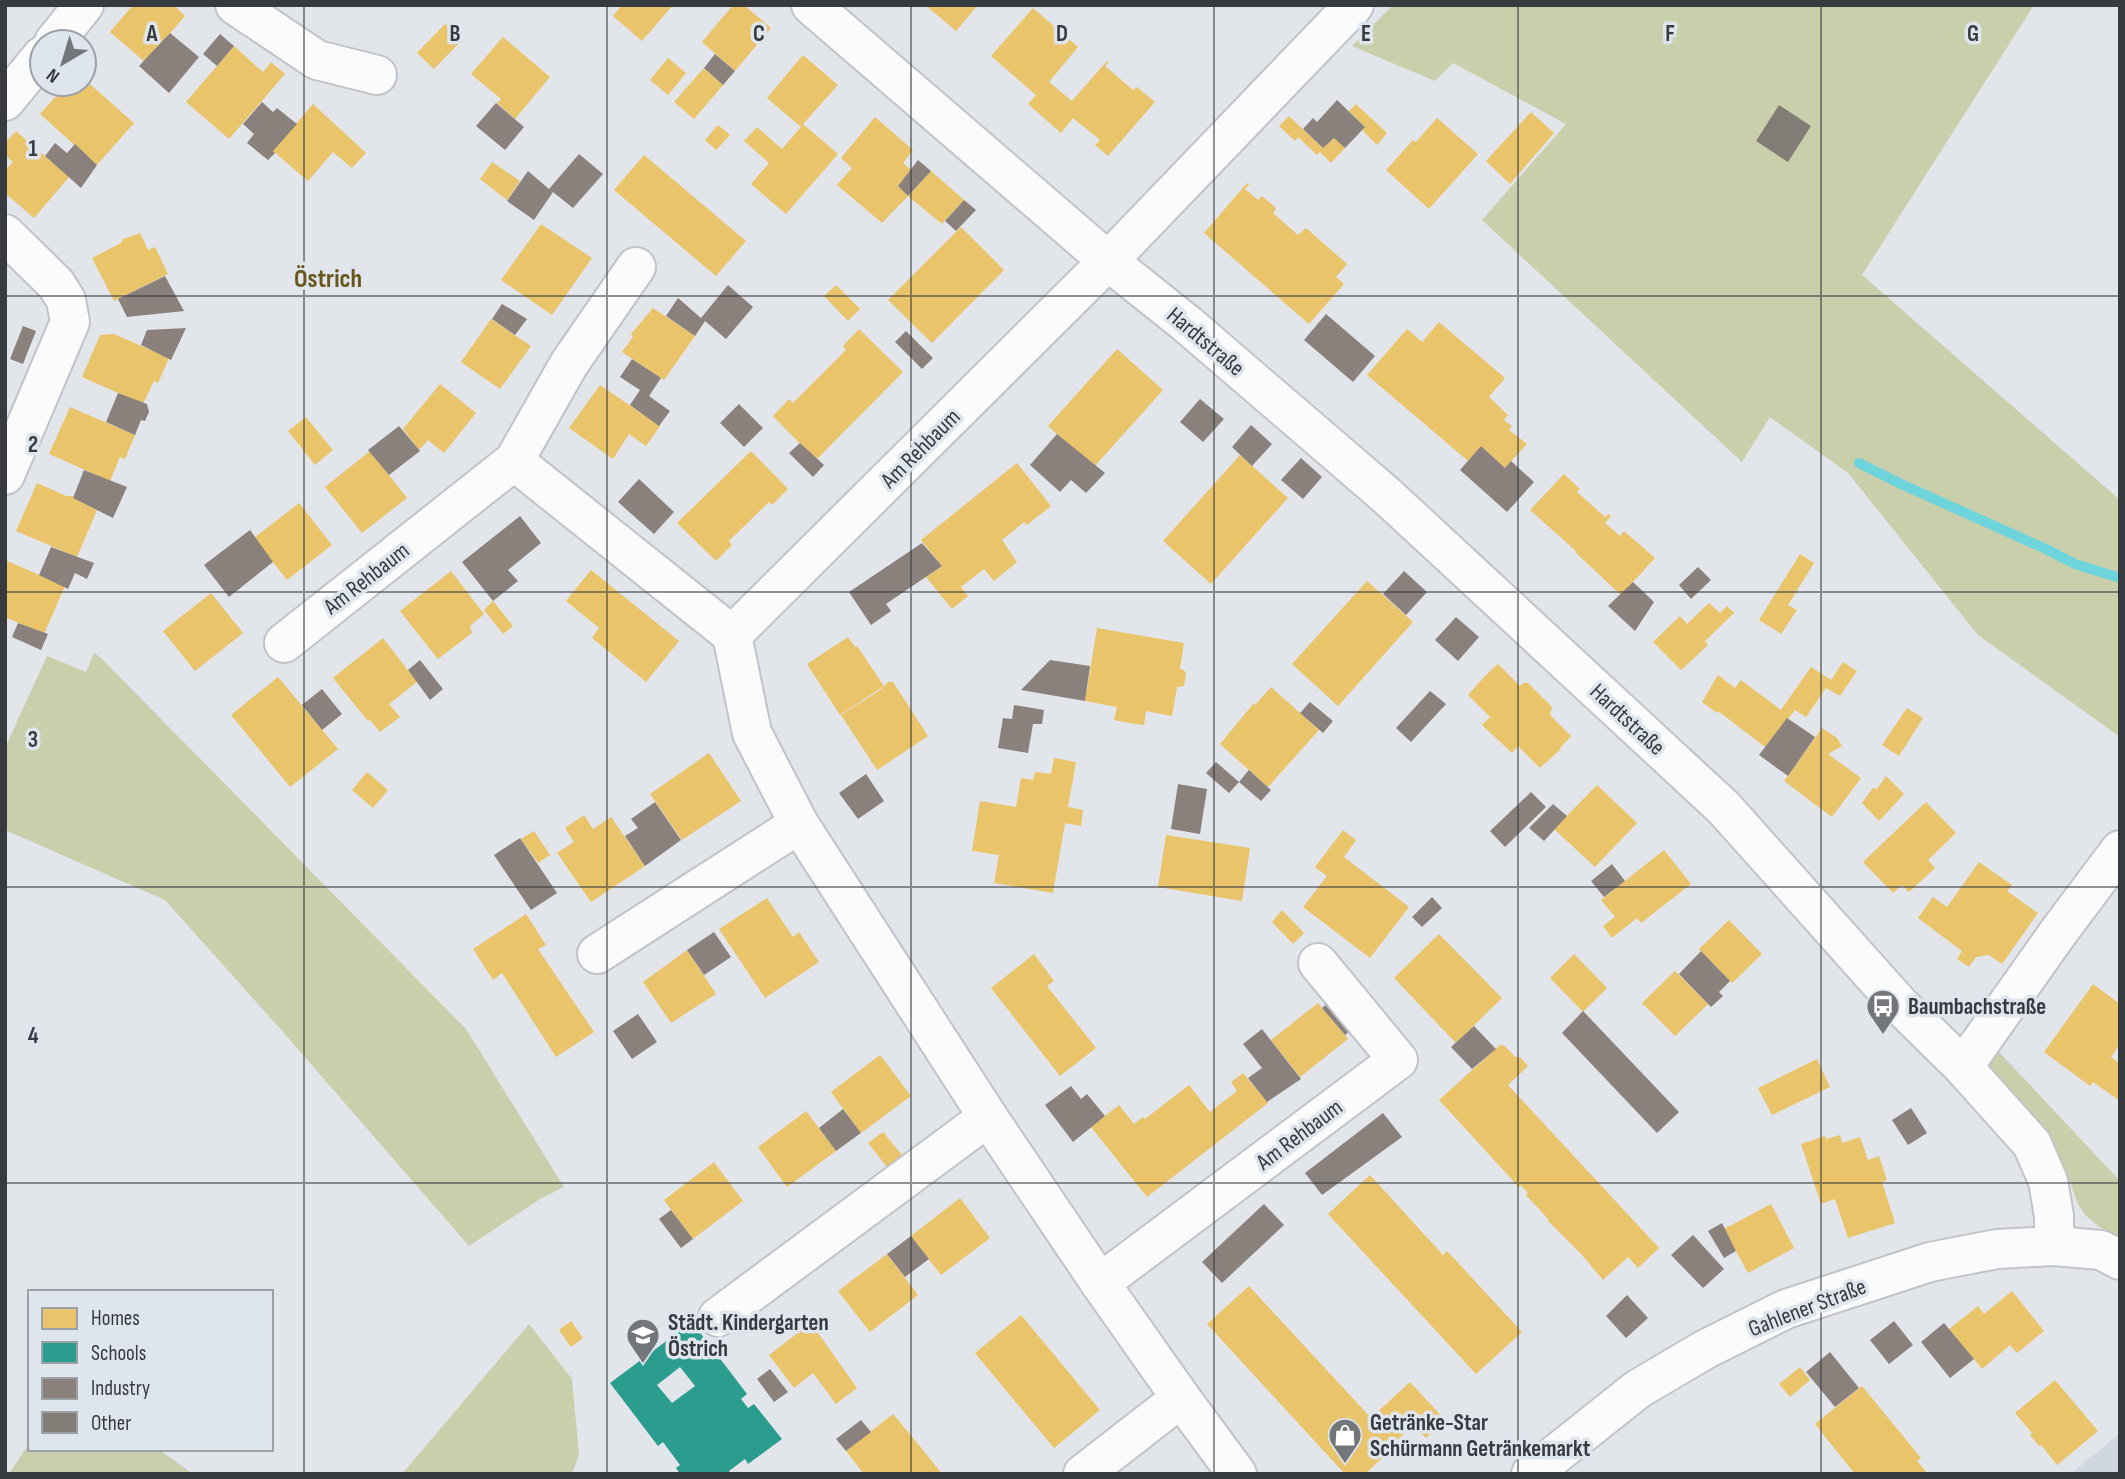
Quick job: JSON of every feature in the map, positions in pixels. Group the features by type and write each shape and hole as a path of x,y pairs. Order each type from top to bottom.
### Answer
{"street":[{"path":"65,28 84,5"},
{"path":"235,5 317,60 377,75"},
{"name":"Hardtstraße","path":"811,5 1108,261 1187,324 1387,496 1724,808 1899,1004 2032,1144 2048,1181 2054,1216 2054,1246"},
{"path":"1108,261 1354,5"},
{"path":"5,101 28,73"},
{"path":"5,233 56,284 66,300 70,322 5,475"},
{"name":"Am Rehbaum","path":"732,635 1108,261"},
{"name":"Am Rehbaum","path":"284,643 514,461 569,364 636,267"},
{"path":"514,461 732,635 752,733 799,824 988,1117 1100,1283 1237,1474"},
{"path":"597,954 799,824"},
{"path":"1962,1068 2120,850"},
{"name":"Am Rehbaum","path":"1100,1283 1398,1060 1318,964"},
{"path":"718,1317 988,1117"},
{"name":"Gahlener Straße","path":"1531,1474 1638,1389 1706,1349 1786,1310 1930,1262 1997,1249 2054,1246 2101,1250 2120,1259"},
{"path":"1083,1474 1181,1398"}],"shaded area":[{"path":"2120,1433 2120,1474 2071,1474"}],"green space":[{"path":"1393,5 2034,5 1862,275 2120,500 2120,737 1978,635 1848,473 1770,417 1742,462 1482,220 1566,124 1453,63 1435,81 1352,46"},
{"path":"94,653 466,1029 564,1187 540,1199 469,1246 165,900 5,830 5,748 47,656 86,672"},
{"path":"2120,863 2120,883 1998,1051 2120,1181 2120,1238 2085,1215 2056,1152 1986,1072 1983,1054"},
{"path":"529,1324 572,1379 579,1454 572,1474 402,1474"},
{"path":"28,1445 28,1451 161,1451 193,1474 9,1474"}],"building: Homes":[{"path":"133,5 174,5 185,16 145,62 110,32"},
{"path":"622,5 673,5 642,41 613,16"},
{"path":"733,5 744,5 771,28 735,71 702,42"},
{"path":"925,5 978,5 956,31"},
{"path":"1033,8 1078,47 1049,82 1072,101 1107,61 1109,62 1105,66 1133,90 1137,87 1155,102 1108,156 1095,145 1100,140 1073,118 1061,133 1028,104 1036,95 991,56"},
{"path":"445,24 462,40 434,69 417,53"},
{"path":"503,37 550,77 515,119 497,103 501,99 471,74"},
{"path":"234,46 263,72 271,62 285,74 229,139 186,102"},
{"path":"803,55 838,85 803,124 838,154 786,214 751,184 769,163 744,141 757,127 782,149 801,127 767,98"},
{"path":"668,58 686,73 668,95 650,80"},
{"path":"704,68 723,85 694,119 674,102"},
{"path":"98,91 134,123 97,165 40,114 54,98 98,98"},
{"path":"313,104 366,153 352,168 333,152 308,181 273,151"},
{"path":"1356,104 1387,133 1377,145 1362,130 1365,127 1349,111"},
{"path":"1531,112 1554,133 1510,184 1486,161"},
{"path":"1289,116 1323,148 1334,138 1345,148 1331,163 1320,152 1317,155 1298,137 1295,141 1279,126"},
{"path":"875,117 913,150 903,163 911,170 898,186 908,196 882,223 837,185 852,168 841,158"},
{"path":"1437,118 1478,154 1429,209 1386,170"},
{"path":"718,125 730,135 716,150 705,140"},
{"path":"16,131 69,177 34,218 5,193 5,170 13,162 5,155 5,143"},
{"path":"644,155 746,241 716,276 614,190"},
{"path":"492,162 520,181 507,200 480,179"},
{"path":"931,171 964,200 942,224 908,196"},
{"path":"1247,183 1249,185 1245,189 1258,200 1262,196 1275,207 1273,213 1298,235 1306,228 1347,264 1336,277 1344,284 1309,324 1204,233"},
{"path":"541,224 592,258 552,315 501,280"},
{"path":"961,227 1004,270 932,343 888,300"},
{"path":"140,233 148,250 155,247 168,274 114,301 92,258 121,243 123,239"},
{"path":"836,285 860,309 848,321 824,296"},
{"path":"653,308 695,336 664,380 622,352 633,337 631,334"},
{"path":"491,319 531,346 500,389 461,362"},
{"path":"1439,322 1505,378 1489,397 1508,415 1504,420 1512,426 1509,430 1527,444 1505,468 1481,446 1468,461 1367,375 1407,329 1422,342"},
{"path":"859,329 903,372 816,460 773,416 789,399 793,403 846,350 843,346"},
{"path":"114,334 169,358 158,383 154,381 143,404 82,377 100,335"},
{"path":"1117,349 1163,390 1094,467 1048,426"},
{"path":"440,384 476,413 444,453 428,440 419,450 403,429"},
{"path":"600,385 660,426 646,446 629,434 613,459 569,428"},
{"path":"70,407 135,435 125,459 120,457 110,481 49,454"},
{"path":"306,417 333,450 315,465 288,431"},
{"path":"370,451 407,498 362,533 325,487"},
{"path":"751,451 788,489 772,505 769,502 729,541 732,545 716,561 677,523"},
{"path":"1240,455 1288,498 1211,584 1163,541"},
{"path":"1017,463 1051,506 1027,525 1024,522 1002,540 1017,562 994,581 984,569 961,587 968,596 952,609 926,577 942,566 921,540"},
{"path":"1564,474 1580,489 1577,492 1605,517 1608,514 1611,516 1605,523 1620,536 1624,531 1655,558 1621,595 1530,510"},
{"path":"37,483 66,496 73,496 97,510 77,557 16,531"},
{"path":"299,503 332,545 287,580 254,538"},
{"path":"1800,554 1814,563 1788,605 1797,610 1781,634 1759,620"},
{"path":"5,560 65,586 44,634 5,617"},
{"path":"591,570 679,641 646,682 592,638 599,628 566,601"},
{"path":"451,571 484,614 470,626 472,633 438,659 400,611"},
{"path":"1367,581 1413,622 1338,706 1292,664"},
{"path":"211,593 243,633 195,671 163,631"},
{"path":"493,601 513,626 503,634 484,610"},
{"path":"1709,603 1720,613 1727,606 1734,613 1705,641 1708,645 1681,670 1653,642 1680,616 1687,624"},
{"path":"1097,628 1184,643 1180,669 1186,674 1184,686 1177,687 1172,716 1146,711 1144,725 1129,723 1114,720 1117,707 1085,701"},
{"path":"848,637 884,686 840,715 807,664"},
{"path":"383,638 417,682 389,704 400,717 380,732 333,678"},
{"path":"1843,662 1857,671 1840,696 1826,688 1806,717 1795,710 1765,747 1702,702 1718,675 1735,688 1741,680 1781,710 1811,667 1831,680"},
{"path":"1498,664 1520,686 1528,683 1552,707 1550,715 1571,736 1540,768 1518,746 1512,753 1482,725 1490,717 1468,695"},
{"path":"278,677 338,749 290,787 231,715"},
{"path":"888,682 893,682 928,736 877,770 841,715"},
{"path":"1271,687 1319,730 1268,787 1220,744"},
{"path":"1907,708 1923,718 1899,756 1882,745"},
{"path":"1822,728 1837,738 1842,746 1828,754 1861,778 1832,817 1784,781"},
{"path":"709,753 741,801 682,840 650,794"},
{"path":"1054,758 1076,762 1068,807 1083,810 1081,826 1065,823 1053,893 994,883 999,855 972,851 980,801 1016,807 1021,778 1033,780 1035,772 1051,774"},
{"path":"367,772 388,790 373,808 352,790"},
{"path":"1886,776 1904,794 1879,821 1862,803"},
{"path":"1597,785 1637,823 1595,867 1554,829"},
{"path":"1926,802 1956,833 1928,860 1935,868 1909,892 1902,885 1893,893 1863,862"},
{"path":"584,815 593,829 611,817 645,866 591,902 557,853 574,842 565,828"},
{"path":"1343,830 1356,840 1344,857 1409,907 1370,958 1303,907 1327,876 1315,867"},
{"path":"534,831 550,855 538,863 521,839"},
{"path":"1166,835 1250,848 1242,901 1158,887"},
{"path":"1664,850 1691,884 1641,923 1637,918 1612,938 1603,926 1615,917 1601,900"},
{"path":"1979,862 2012,885 2007,891 2038,913 2002,964 1989,955 1976,957 1969,967 1957,959 1962,951 1918,918 1933,897 1947,907"},
{"path":"767,898 793,937 799,932 819,962 765,998 719,929"},
{"path":"1282,910 1304,933 1293,944 1272,922"},
{"path":"526,914 546,945 538,949 594,1032 556,1057 502,973 493,980 473,949"},
{"path":"1729,920 1762,954 1732,983 1699,949"},
{"path":"1439,934 1502,998 1456,1043 1394,978"},
{"path":"687,950 716,994 671,1023 643,982"},
{"path":"1034,954 1054,981 1047,986 1096,1048 1060,1076 991,988"},
{"path":"1574,954 1607,988 1583,1012 1550,978"},
{"path":"1675,971 1708,1004 1675,1036 1642,1003"},
{"path":"2093,984 2120,1004 2120,1044 2111,1057 2120,1064 2120,1101 2093,1082 2090,1086 2044,1052"},
{"path":"1318,1003 1348,1039 1300,1077 1271,1040"},
{"path":"1500,1045 1505,1046 1515,1057 1520,1057 1528,1066 1508,1085 1659,1248 1638,1268 1628,1257 1603,1280 1548,1221 1521,1185 1518,1188 1439,1100"},
{"path":"880,1055 911,1096 861,1133 831,1092"},
{"path":"1817,1059 1830,1087 1772,1115 1758,1088"},
{"path":"1243,1073 1268,1103 1147,1197 1091,1127 1119,1105 1134,1124 1143,1117 1145,1119 1189,1085 1210,1112 1237,1091 1231,1082"},
{"path":"806,1111 836,1151 787,1187 758,1147"},
{"path":"883,1132 902,1155 887,1167 868,1143"},
{"path":"1840,1135 1842,1143 1860,1137 1868,1160 1879,1156 1887,1180 1882,1182 1895,1223 1848,1238 1835,1199 1821,1204 1801,1144 1825,1136 1826,1139"},
{"path":"714,1162 743,1201 693,1239 664,1200"},
{"path":"1370,1175 1443,1255 1447,1251 1522,1332 1476,1374 1328,1214"},
{"path":"960,1198 990,1238 941,1275 911,1236"},
{"path":"1771,1204 1794,1248 1748,1273 1724,1229"},
{"path":"887,1254 918,1295 870,1332 838,1291"},
{"path":"1249,1286 1371,1418 1410,1382 1445,1420 1426,1438 1413,1425 1365,1474 1345,1474 1207,1324"},
{"path":"2012,1291 2044,1331 2017,1353 2010,1345 1982,1369 1949,1329 1978,1306 1984,1314"},
{"path":"1021,1315 1100,1410 1054,1448 975,1353"},
{"path":"571,1321 583,1338 571,1347 559,1330"},
{"path":"811,1323 857,1388 836,1404 813,1373 794,1388 769,1355"},
{"path":"1800,1367 1810,1380 1790,1397 1779,1384"},
{"path":"2055,1380 2098,1431 2057,1465 2030,1435 2032,1433 2015,1413"},
{"path":"1862,1386 1921,1458 1917,1461 1928,1474 1855,1474 1815,1424"},
{"path":"893,1414 942,1474 864,1474 846,1451"}],"building: Schools":[{"path":"692,1322 747,1394 741,1399 748,1408 754,1404 782,1439 748,1464 745,1459 729,1471 731,1474 680,1474 676,1468 680,1465 663,1442 658,1446 610,1383","holes":["680,1367 695,1386 672,1403 657,1385"]}],"building: Industry":[{"path":"170,33 199,57 169,93 139,66"},
{"path":"220,34 234,46 217,66 203,54"},
{"path":"715,54 735,71 723,85 704,68"},
{"path":"1337,100 1365,127 1345,148 1334,138 1323,148 1303,129 1313,118 1317,122"},
{"path":"262,102 273,112 277,108 297,124 268,160 247,143 254,134 243,124"},
{"path":"496,103 524,127 505,150 476,126"},
{"path":"55,143 67,153 75,144 97,165 81,188 45,156"},
{"path":"579,154 603,174 573,208 553,192 534,220 507,201 528,171 549,189"},
{"path":"918,160 931,171 908,196 898,186"},
{"path":"964,200 976,210 956,231 945,221"},
{"path":"165,276 184,311 127,317 118,299"},
{"path":"728,285 753,307 726,339 705,321 695,336 666,316 678,298 701,318"},
{"path":"502,304 527,319 515,335 492,319"},
{"path":"1326,314 1375,356 1353,382 1304,340"},
{"path":"23,326 36,331 23,364 10,359"},
{"path":"186,328 171,360 141,345 147,330"},
{"path":"906,331 933,358 922,369 895,342"},
{"path":"632,359 661,378 649,396 670,411 659,426 630,405 640,390 620,377"},
{"path":"118,393 147,404 149,412 145,421 141,420 135,435 106,422"},
{"path":"1200,399 1224,419 1203,442 1180,422"},
{"path":"739,404 763,428 744,447 720,423"},
{"path":"1251,425 1272,444 1252,466 1232,447"},
{"path":"399,426 420,451 389,475 368,450"},
{"path":"1057,434 1105,473 1086,493 1071,480 1060,492 1030,465"},
{"path":"800,443 824,465 813,477 789,453"},
{"path":"1481,446 1505,468 1511,461 1534,482 1507,512 1460,470"},
{"path":"1301,458 1322,477 1303,499 1281,480"},
{"path":"84,470 127,487 113,518 73,498"},
{"path":"639,479 674,512 654,534 618,502"},
{"path":"520,516 541,543 508,570 518,581 493,601 462,562"},
{"path":"250,530 273,562 229,597 204,565"},
{"path":"922,543 942,566 886,604 891,611 871,625 849,592"},
{"path":"51,547 94,563 87,579 75,573 68,589 39,575"},
{"path":"1698,567 1711,580 1691,599 1679,585"},
{"path":"1404,571 1427,592 1406,615 1383,594"},
{"path":"1633,582 1654,602 1635,631 1608,606"},
{"path":"1456,617 1479,637 1458,661 1435,640"},
{"path":"18,623 48,634 41,650 12,637"},
{"path":"420,660 443,689 430,700 408,670"},
{"path":"1050,660 1090,666 1085,701 1021,690"},
{"path":"322,689 342,714 322,730 302,705"},
{"path":"1430,691 1446,704 1411,742 1396,728"},
{"path":"1310,702 1333,721 1323,733 1300,713"},
{"path":"1014,705 1044,710 1042,724 1033,724 1028,753 998,748 1003,718 1012,719"},
{"path":"1787,718 1815,737 1788,776 1759,755"},
{"path":"1216,762 1239,782 1229,793 1206,773"},
{"path":"1249,770 1271,790 1261,801 1239,782"},
{"path":"866,774 884,801 858,819 839,793"},
{"path":"1178,784 1207,789 1200,834 1171,829"},
{"path":"1531,792 1546,807 1505,847 1490,831"},
{"path":"655,802 681,840 645,866 625,836 638,828 631,819"},
{"path":"1553,804 1567,816 1544,841 1529,828"},
{"path":"520,838 557,893 531,910 494,855"},
{"path":"1612,864 1625,881 1604,897 1591,881"},
{"path":"1432,897 1442,908 1422,927 1412,917"},
{"path":"714,932 731,957 704,975 687,950"},
{"path":"1701,951 1730,981 1719,992 1723,996 1711,1007 1679,974"},
{"path":"1341,992 1365,1019 1345,1035 1322,1008"},
{"path":"1583,1011 1679,1112 1657,1133 1562,1033"},
{"path":"638,1014 657,1042 632,1059 613,1031"},
{"path":"1474,1026 1496,1049 1472,1069 1451,1047"},
{"path":"1262,1029 1301,1079 1267,1102 1248,1078 1262,1068 1243,1044"},
{"path":"1071,1086 1081,1099 1087,1094 1105,1116 1073,1142 1045,1105"},
{"path":"1911,1108 1927,1133 1908,1145 1892,1120"},
{"path":"843,1109 861,1133 836,1151 819,1128"},
{"path":"1383,1113 1402,1137 1322,1195 1305,1173"},
{"path":"1264,1204 1284,1225 1222,1283 1202,1262"},
{"path":"671,1210 693,1239 681,1248 659,1219"},
{"path":"1722,1223 1736,1251 1724,1258 1708,1231"},
{"path":"1693,1235 1724,1269 1703,1288 1671,1255"},
{"path":"911,1236 929,1259 905,1277 887,1254"},
{"path":"1627,1295 1648,1318 1626,1338 1606,1316"},
{"path":"1894,1321 1913,1345 1889,1364 1870,1340"},
{"path":"1944,1323 1974,1359 1950,1378 1921,1342"},
{"path":"1830,1352 1859,1388 1835,1407 1806,1372"},
{"path":"770,1369 788,1392 774,1402 757,1379"},
{"path":"861,1420 871,1432 846,1451 836,1439"}],"building: Other":[{"path":"1779,105 1811,126 1788,162 1756,141"}],"waterway":[{"path":"1859,463 2075,564 2120,578"}],"place":[{"name":"Baumbachstraße","path":"1883,1036"},
{"name":"Städt. Kindergarten Östrich","path":"643,1365"},
{"name":"Getränke-Star Schürmann Getränkemarkt","path":"1345,1465"}],"district":[{"name":"Östrich","path":"328,278"}]}
